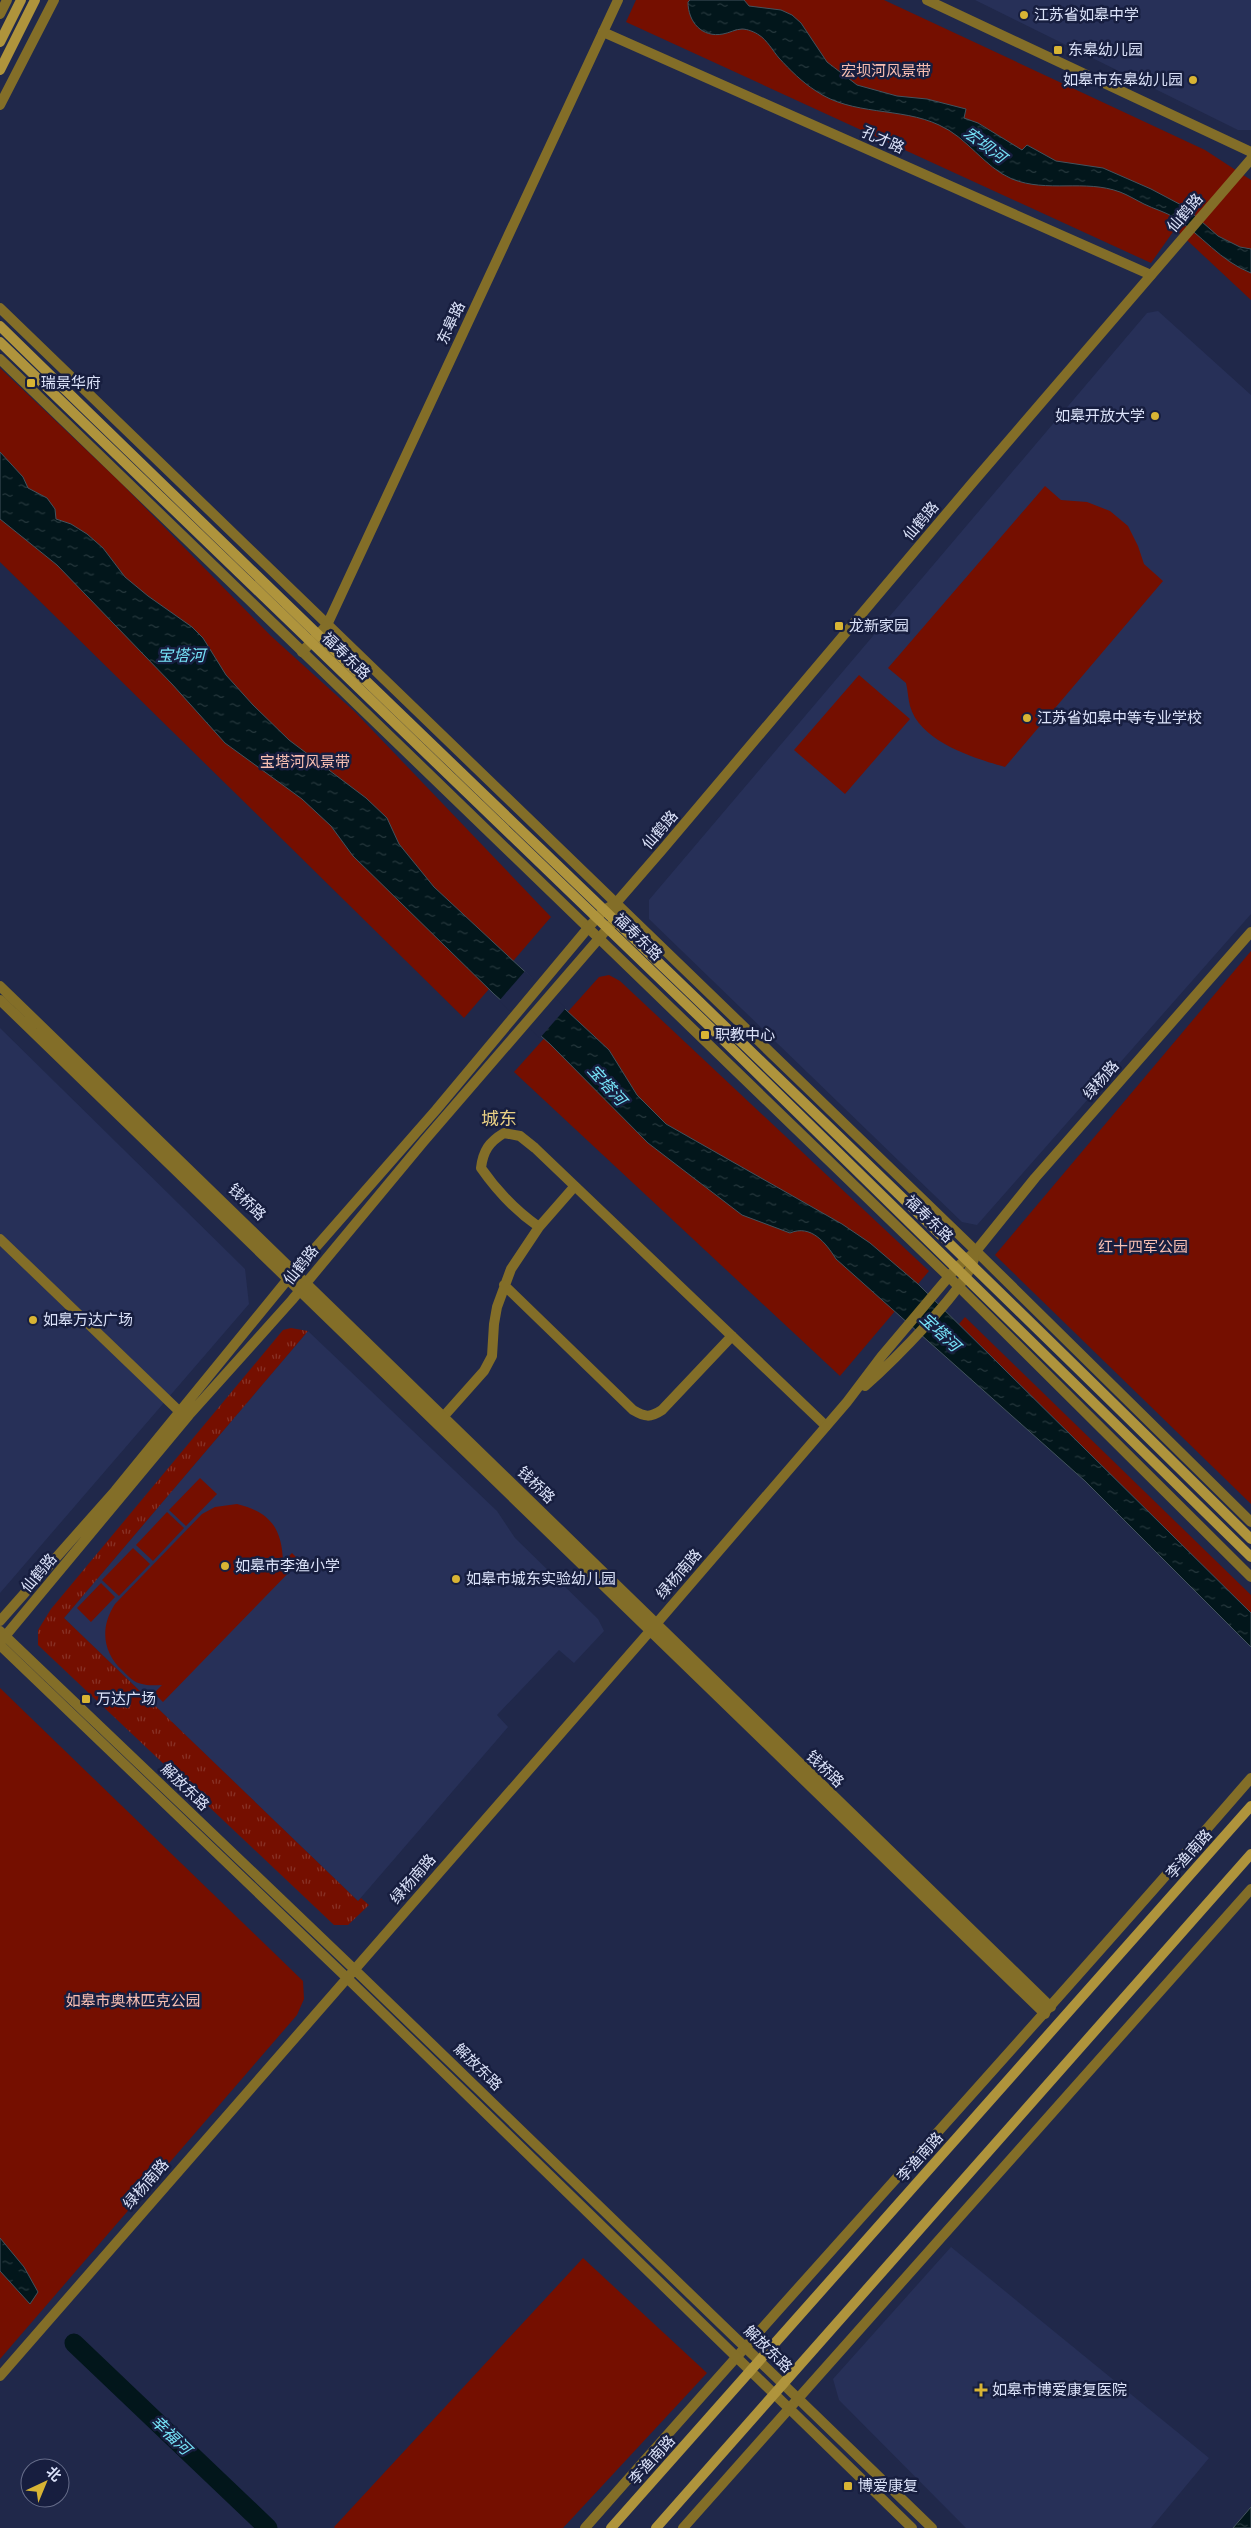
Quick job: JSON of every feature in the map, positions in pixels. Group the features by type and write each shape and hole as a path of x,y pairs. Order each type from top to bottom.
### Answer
{"main road":[{"path":"0,42 21,0"},
{"path":"0,70 35,0"},
{"name":"福寿东路","path":"0,326 314,640 957,1267 1251,1557"},
{"name":"福寿东路","path":"0,342 314,640 615,920 969,1261 1251,1539"},
{"name":"李渔南路","path":"611,2528 1251,1806"},
{"path":"656,2528 1251,1854"}],"street":[{"path":"0,14 7,0"},
{"path":"0,105 54,0"},
{"name":"东皋路","path":"302,652 327,626 618,0"},
{"path":"927,0 1251,152"},
{"name":"孔才路","path":"603,32 1151,275"},
{"name":"仙鹤路","path":"0,1621 181,1413 288,1279 436,1110 588,928 604,910 616,903 1251,159"},
{"path":"0,308 976,1251 1251,1522"},
{"path":"0,359 949,1276 1251,1577"},
{"path":"615,920 616,903"},
{"name":"仙鹤路","path":"1,1639 189,1415 307,1281 424,1141 615,920"},
{"name":"绿杨路","path":"976,1251 1029,1185 1251,932"},
{"name":"钱桥路","path":"0,986 296,1270 653,1626"},
{"name":"钱桥路","path":"0,1000 299,1290 797,1763 1048,2010"},
{"path":"539,1227 524,1217 481,1168 482,1154 492,1141 504,1133 520,1136 826,1426"},
{"path":"444,1416 484,1371 492,1356 494,1324 504,1285 511,1269 539,1227 574,1187"},
{"path":"0,1238 181,1413"},
{"name":"绿杨南路","path":"847,1402 889,1364 959,1286 966,1276 969,1261 976,1251"},
{"name":"绿杨南路","path":"0,2376 847,1402 881,1357 949,1276 957,1267 969,1261"},
{"path":"504,1285 633,1410 644,1417 652,1416 662,1410 732,1336"},
{"name":"解放东路","path":"1,1639 354,1969 932,2528"},
{"name":"解放东路","path":"1,1639 346,1978 912,2528"},
{"path":"585,2528 735,2357 1048,2010 1251,1778"},
{"path":"683,2528 1251,1889"}],"shaded area":[{"name":"如皋市东皋幼儿园","path":"975,0 1251,0 1251,130 1238,130"},
{"name":"江苏省如皋中等专业学校","path":"1158,311 1251,395 1251,914 977,1225 962,1222 649,919 649,900 1147,313"},
{"path":"0,1028 245,1269 249,1304 0,1593"},
{"name":"如皋市李渔小学","path":"308,1331 497,1511 515,1538 598,1619 604,1631 574,1663 559,1650 497,1715 508,1727 358,1901 64,1618"},
{"name":"如皋市博爱康复医院","path":"951,2247 1209,2458 1151,2528 966,2528 839,2400 833,2379"}],"green space":[{"name":"宏坝河风景带","path":"636,0 884,0 1205,150 1251,180 1251,300 1175,229 1151,263 626,22"},
{"name":"宝塔河风景带","path":"0,368 120,482 271,636 355,712 551,917 464,1018 0,562"},
{"path":"1045,486 1061,500 1087,502 1110,511 1128,526 1144,564 1163,581 1005,767 978,759 936,739 916,719 910,706 906,683 888,668"},
{"path":"859,675 910,719 845,794 794,750"},
{"name":"红十四军公园","path":"1251,951 1251,1504 995,1255"},
{"path":"609,975 620,981 929,1271 840,1376 514,1072 599,977"},
{"path":"965,1317 1251,1595 1251,1613 959,1324"},
{"path":"291,1328 308,1331 64,1618 358,1901 361,1898 369,1905 348,1925 334,1925 38,1645 38,1630 51,1609 283,1330"},
{"path":"200,1478 217,1494 186,1526 169,1510"},
{"path":"237,1504 258,1512 272,1523 280,1540 283,1562 292,1553 300,1561 163,1702 154,1693 162,1685 147,1685 136,1682 116,1664 107,1648 105,1630 107,1621 115,1604 202,1514 215,1507"},
{"path":"167,1512 184,1528 153,1561 136,1545"},
{"path":"133,1548 150,1564 119,1596 102,1580"},
{"path":"101,1583 115,1597 91,1622 77,1608"},
{"name":"如皋市奥林匹克公园","path":"0,1688 303,1981 304,1999 297,2015 0,2359"},
{"path":"583,2258 707,2373 563,2528 335,2528 334,2527"}],"water":[{"name":"宏坝河","path":"690,0 744,0 749,6 781,10 792,15 801,23 827,62 857,85 897,96 927,99 966,109 964,118 978,123 1022,150 1027,145 1056,161 1103,168 1151,189 1185,207 1218,236 1240,247 1251,249 1251,273 1220,255 1175,218 1123,193 1093,186 1039,185 1012,179 993,167 949,130 939,125 924,119 861,108 830,99 801,80 779,58 765,40 755,33 742,29 715,35 703,31 691,16 688,2"},
{"name":"宝塔河","path":"0,452 23,477 28,488 47,498 55,509 56,519 71,524 87,534 103,548 125,577 192,627 203,638 226,675 289,740 366,798 387,818 399,844 434,887 609,1050 637,1095 666,1124 842,1224 870,1243 918,1284 1251,1613 1251,1647 1085,1481 836,1259 823,1241 805,1231 790,1233 742,1215 648,1143 550,1044 494,994 353,856 331,826 302,799 225,743 172,684 57,565 0,519"},
{"path":"0,2238 24,2267 38,2292 30,2304 0,2271"},
{"path":"1251,2507 1251,2528 1233,2528"}],"pier":[{"path":"525,971 566,1008 540,1038 499,1001"}],"waterway":[{"name":"幸福河","path":"74,2343 268,2528"}],"place":[{"name":"江苏省如皋中学","path":"1024,15"},
{"name":"东皋幼儿园","path":"1058,50"},
{"name":"如皋市东皋幼儿园","path":"1193,80"},
{"name":"瑞景华府","path":"31,383"},
{"name":"如皋开放大学","path":"1155,416"},
{"name":"龙新家园","path":"839,626"},
{"name":"江苏省如皋中等专业学校","path":"1027,718"},
{"name":"职教中心","path":"705,1035"},
{"name":"如皋万达广场","path":"33,1320"},
{"name":"如皋市李渔小学","path":"225,1566"},
{"name":"如皋市城东实验幼儿园","path":"456,1579"},
{"name":"万达广场","path":"86,1699"},
{"name":"如皋市博爱康复医院","path":"981,2390"},
{"name":"博爱康复","path":"848,2486"}],"district":[{"name":"城东","path":"499,1118"}]}
